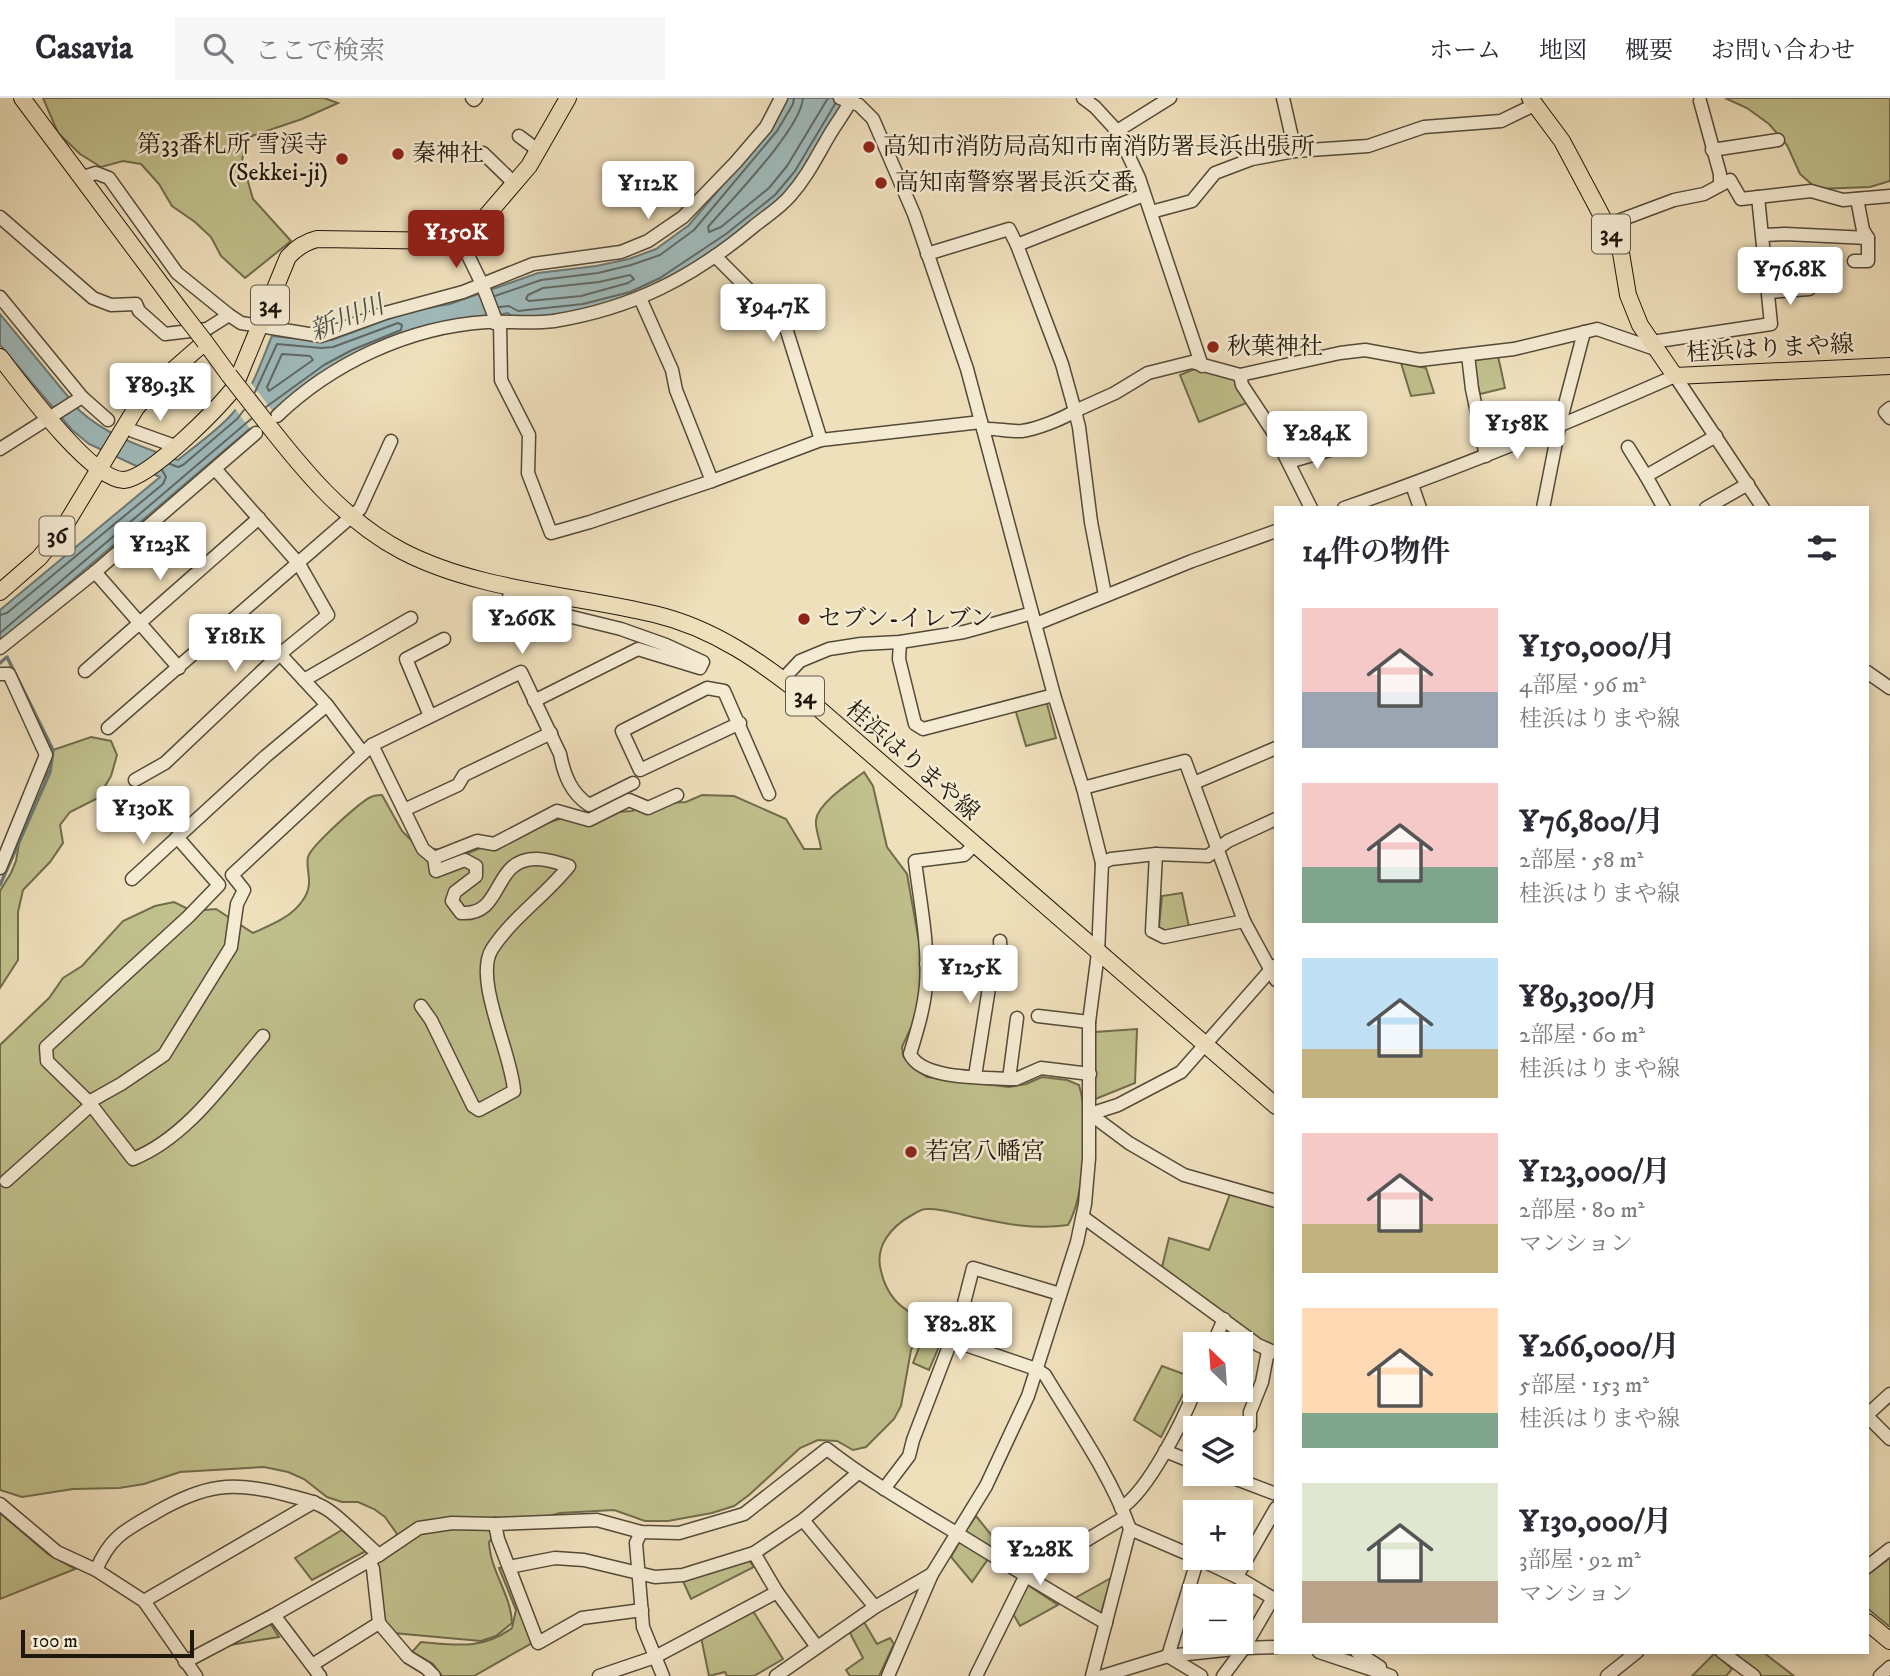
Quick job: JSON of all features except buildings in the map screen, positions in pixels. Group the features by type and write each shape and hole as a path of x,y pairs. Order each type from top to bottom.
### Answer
{"main road":[{"name":"桂浜はりまや線","path":"22,98 266,423 303,468 351,517 386,542 436,566 513,587 674,620 734,646 783,679 1274,1104"},
{"path":"461,241 470,235 515,184 539,151 569,98"},
{"name":"桂浜はりまや線","path":"1532,102 1562,141 1607,225 1621,253 1628,295 1640,325 1675,376 1890,366"},
{"name":"34","path":"3,366 85,456 103,461 111,476 122,480 137,477 148,471 172,449 222,403 234,388 288,257 301,244 317,239 461,241"},
{"name":"36","path":"0,592 38,558 61,532 121,427 136,408 205,342"},
{"path":"1869,1624 1890,1641"}],"street":[{"path":"82,177 96,173 109,178 177,273 229,315 242,323 321,336 385,313 483,286 533,264 621,252 648,242 683,217 736,162 766,127 781,98"},
{"path":"1083,98 1117,131 1139,178 1202,366"},
{"path":"1117,131 1170,98"},
{"path":"1283,98 1295,151"},
{"path":"0,648 216,470 300,394 330,374 401,340 435,330 496,321 552,321 603,311 640,298 715,256 787,200 806,177 847,99 859,105 873,119 914,214 967,369 1102,863 1098,953 1089,1022 1090,1114 1083,1217 1028,1396 986,1486 932,1574 888,1676"},
{"path":"1700,101 1720,174 1720,185"},
{"path":"1151,212 1192,201 1215,173 1251,159 1295,151 1368,146 1424,127 1501,121 1532,102"},
{"path":"519,136 539,151"},
{"path":"1712,150 1778,140"},
{"path":"483,153 515,184"},
{"path":"1607,225 1674,200 1704,194 1730,180 1741,199 1811,191 1843,200 1890,196"},
{"path":"1017,245 1144,195"},
{"path":"461,241 483,286 496,321 501,380 529,435 528,473 551,533 712,481 821,440 982,426 1022,431 1066,417 1148,373 1192,362 1240,375 1365,350 1420,360 1514,349 1597,329 1655,346 1771,324 1758,197"},
{"path":"1854,261 1868,261 1868,238 1863,230 1857,199"},
{"path":"0,217 93,298 111,305 136,304 139,311 165,334 207,329 229,315"},
{"path":"927,254 1009,229 1062,364 1080,427 1091,522 1105,595"},
{"path":"1764,235 1868,238"},
{"path":"715,256 750,291 781,312 821,440"},
{"path":"1769,292 1809,289"},
{"path":"0,298 79,398 121,427 172,449"},
{"path":"640,298 672,370 676,390 712,481"},
{"path":"1543,506 1559,427 1584,332"},
{"path":"1468,355 1486,456"},
{"path":"1240,375 1242,385 1273,432 1310,506"},
{"path":"1350,506 1412,485 1559,427 1675,376 1762,506"},
{"path":"0,449 79,398"},
{"path":"1890,408 1885,412 1890,418"},
{"path":"1646,476 1716,436"},
{"path":"108,728 360,509 391,441"},
{"path":"1628,447 1663,506"},
{"path":"1289,462 1336,448"},
{"path":"135,780 165,763 280,654 328,615 299,564 216,470"},
{"path":"1710,506 1748,484"},
{"path":"1412,485 1419,506"},
{"path":"85,671 259,518"},
{"path":"783,679 800,661 829,649 861,643 900,642 1034,618 1105,595 1274,532"},
{"path":"95,572 179,668"},
{"path":"513,587 509,597 523,605 621,629 703,662 700,668 707,688"},
{"path":"304,680 411,618"},
{"path":"430,716 406,659 444,639"},
{"path":"900,642 899,659 915,724 923,729 1054,695"},
{"path":"534,701 638,649 700,668"},
{"path":"280,654 368,749 404,810 423,849 434,858 436,871 465,860 476,866 476,876 455,892 452,901 461,913 475,914 489,905 511,866 533,858 555,860 569,866 505,933 491,950 486,963 488,988 513,1073 514,1091 479,1110 473,1106 431,1020 421,1006"},
{"path":"6,1181 90,1103 164,1055 231,947 237,904 244,890 232,876 368,749 521,672 551,733 576,796 589,805 633,783"},
{"path":"1869,673 1890,688"},
{"path":"0,674 9,674 46,755 0,868"},
{"path":"740,723 640,770 622,731 707,688 724,691 740,723 769,794"},
{"path":"132,879 266,756 327,705"},
{"path":"404,810 458,785 464,775 551,733"},
{"path":"1194,783 1274,749"},
{"path":"1083,788 1185,761 1244,921 1274,971 1181,1072 1118,1105 1090,1114"},
{"path":"434,858 477,841 494,844 557,811 589,820 629,800 648,808 677,795"},
{"path":"1102,863 1111,859 1156,854 1208,856 1228,841 1274,820"},
{"path":"177,837 219,886 46,1046 47,1061 90,1103 133,1159 149,1153 190,1121 263,1036"},
{"path":"974,845 964,855 915,861 926,986 920,1022 910,1054 914,1061 931,1072 1009,1079 1041,1068 1090,1074"},
{"path":"1156,854 1152,931 1164,937 1244,921"},
{"path":"926,964 1002,971 1000,941"},
{"path":"975,1076 992,970"},
{"path":"1038,1016 1089,1022"},
{"path":"1009,1079 1017,1018"},
{"path":"1090,1114 1129,1143 1184,1175 1274,1200"},
{"path":"1083,1217 1272,1352 1250,1416"},
{"path":"884,1489 909,1456 912,1440 961,1315 973,1268 1060,1294"},
{"path":"1218,1332 1224,1318"},
{"path":"951,1340 1036,1369 1045,1375 1101,1469 1125,1518 1183,1549"},
{"path":"1869,1413 1890,1394"},
{"path":"1092,1676 1106,1623 1130,1502 1165,1451 1189,1402"},
{"path":"1869,1417 1890,1439"},
{"path":"185,1662 374,1558 419,1528 452,1523 597,1520 641,1532 679,1533 744,1514 827,1449 858,1473 1024,1577 1106,1623"},
{"path":"1165,1451 1183,1458"},
{"path":"509,1567 555,1558 584,1560 639,1575 683,1575 754,1553 803,1520 858,1473"},
{"path":"1253,1485 1274,1493"},
{"path":"96,1570 105,1549 120,1533 183,1496 211,1488 255,1486 314,1502 330,1511 374,1558 379,1623 408,1657 427,1673"},
{"path":"144,1601 314,1502"},
{"path":"0,1504 57,1552 96,1570 144,1601 196,1676"},
{"path":"1237,1576 1274,1511"},
{"path":"976,1676 1024,1577 1125,1518"},
{"path":"803,1520 875,1607"},
{"path":"495,1524 498,1539 538,1643 582,1618 642,1610"},
{"path":"641,1532 636,1544 643,1627 663,1676"},
{"path":"1869,1565 1890,1549"},
{"path":"754,1553 777,1592 817,1647"},
{"path":"1168,1656 1193,1570"},
{"path":"1224,1570 1274,1599 1253,1633"},
{"path":"778,1676 875,1607 932,1574"},
{"path":"599,1676 655,1657 777,1592"},
{"path":"274,1615 316,1670 379,1623"},
{"path":"1253,1648 1274,1647"},
{"path":"1102,1676 1168,1656 1187,1654"},
{"path":"1223,1676 1240,1654"},
{"path":"1325,1654 1392,1676"},
{"path":"1360,1654 1392,1676"},
{"path":"1607,1676 1634,1654"},
{"path":"1725,1654 1754,1676"},
{"path":"1168,1656 1201,1676"},
{"path":"1880,1676 1890,1667"}],"green space":[{"path":"43,98 324,98 338,103 302,119 246,138 242,161 253,199 291,241 245,278 221,256 211,237 172,206 159,184 141,164 123,161 101,167 80,154 58,133"},
{"path":"1725,98 1890,98 1890,181 1870,187 1817,189 1800,174 1787,145 1769,124 1747,108"},
{"path":"1498,356 1505,388 1480,394 1472,361"},
{"path":"1401,363 1426,368 1434,393 1411,396"},
{"path":"1197,368 1236,378 1249,402 1199,422 1180,375"},
{"path":"1046,700 1056,738 1026,746 1015,709"},
{"path":"91,737 111,741 117,755 111,776 98,798 70,812 60,825 63,843 50,862 23,890 18,912 18,960 0,988 0,891 16,861 25,810 51,767 53,750"},
{"path":"864,772 873,786 887,847 907,874 922,959 921,1006 902,1047 903,1056 927,1077 1009,1087 1042,1077 1067,1080 1079,1085 1084,1117 1082,1176 1074,1212 1068,1225 1020,1226 944,1210 926,1209 905,1220 886,1238 880,1253 884,1282 895,1300 914,1316 923,1330 911,1350 901,1406 894,1419 866,1447 853,1450 837,1441 818,1440 800,1448 734,1506 712,1513 668,1521 645,1521 614,1510 560,1513 504,1528 489,1542 512,1623 496,1636 481,1641 393,1633 385,1622 377,1564 397,1534 385,1517 374,1509 358,1502 342,1502 327,1497 304,1479 288,1472 264,1467 180,1472 144,1484 119,1488 73,1489 22,1497 0,1490 0,1045 49,998 63,978 82,966 123,921 155,906 174,902 192,911 216,909 253,933 274,924 293,911 307,894 307,862 311,851 347,815 375,795 382,795 402,831 417,846 466,854 522,831 572,815 632,811 650,804 686,802 702,795 734,796 786,819 804,849 821,849 816,823 818,813 836,793"},
{"path":"1182,893 1189,927 1165,933 1159,927 1162,896"},
{"path":"1137,1029 1135,1083 1093,1100 1095,1032"},
{"path":"1230,1194 1274,1206 1274,1346 1266,1344 1162,1267 1169,1238 1209,1250"},
{"path":"924,1335 941,1342 929,1370 913,1363"},
{"path":"1162,1366 1183,1374 1183,1394 1161,1437 1134,1420"},
{"path":"0,1513 48,1554 75,1569 0,1599"},
{"path":"976,1516 1013,1562 965,1532"},
{"path":"342,1530 366,1551 312,1580 295,1558"},
{"path":"960,1541 988,1559 972,1582 951,1557"},
{"path":"1890,1558 1890,1627 1869,1610 1869,1574"},
{"path":"749,1560 754,1567 691,1599 683,1581"},
{"path":"509,1567 532,1643 474,1676 442,1676 433,1664 412,1652 421,1642 458,1645 480,1643 512,1628 516,1610 499,1568"},
{"path":"1111,1578 1101,1613 1075,1598"},
{"path":"1026,1584 1058,1605 1020,1626 1012,1612"},
{"path":"753,1611 783,1659 754,1676 727,1676 725,1672 709,1676 701,1637"},
{"path":"864,1622 877,1644 890,1638 894,1644 879,1676 850,1676 846,1670 863,1658 850,1633"},
{"path":"270,1623 279,1637 230,1645"},
{"path":"1714,1654 1732,1669 1726,1676 1692,1676"},
{"path":"1734,1654 1766,1654 1794,1676 1762,1676"}],"water":[{"path":"788,98 845,98 801,175 780,200 731,239 664,284 584,311 515,319 508,313 445,324 300,389 0,642 0,610 160,477 89,444 72,430 0,345 0,314 79,410 101,427 126,440 178,460 220,426 239,405 272,336 332,340 410,311 450,304 538,273 596,266 629,259 656,249 689,225 772,127"}],"pier":[{"path":"249,380 274,413 251,430 233,406"}],"waterway":[{"path":"0,663 7,657 53,750 50,772 0,885"}],"place":[{"name":"高知市消防局高知市南消防署長浜出張所","path":"869,147"},
{"name":"秦神社","path":"398,154"},
{"name":"第33番札所 雪渓寺 (Sekkei-ji)","path":"342,159"},
{"name":"高知南警察署長浜交番","path":"881,183"},
{"name":"秋葉神社","path":"1213,347"},
{"name":"セブン-イレブン","path":"804,619"},
{"name":"若宮八幡宮","path":"911,1152"}],"water label":[{"name":"新川川","path":"347,319"}]}
